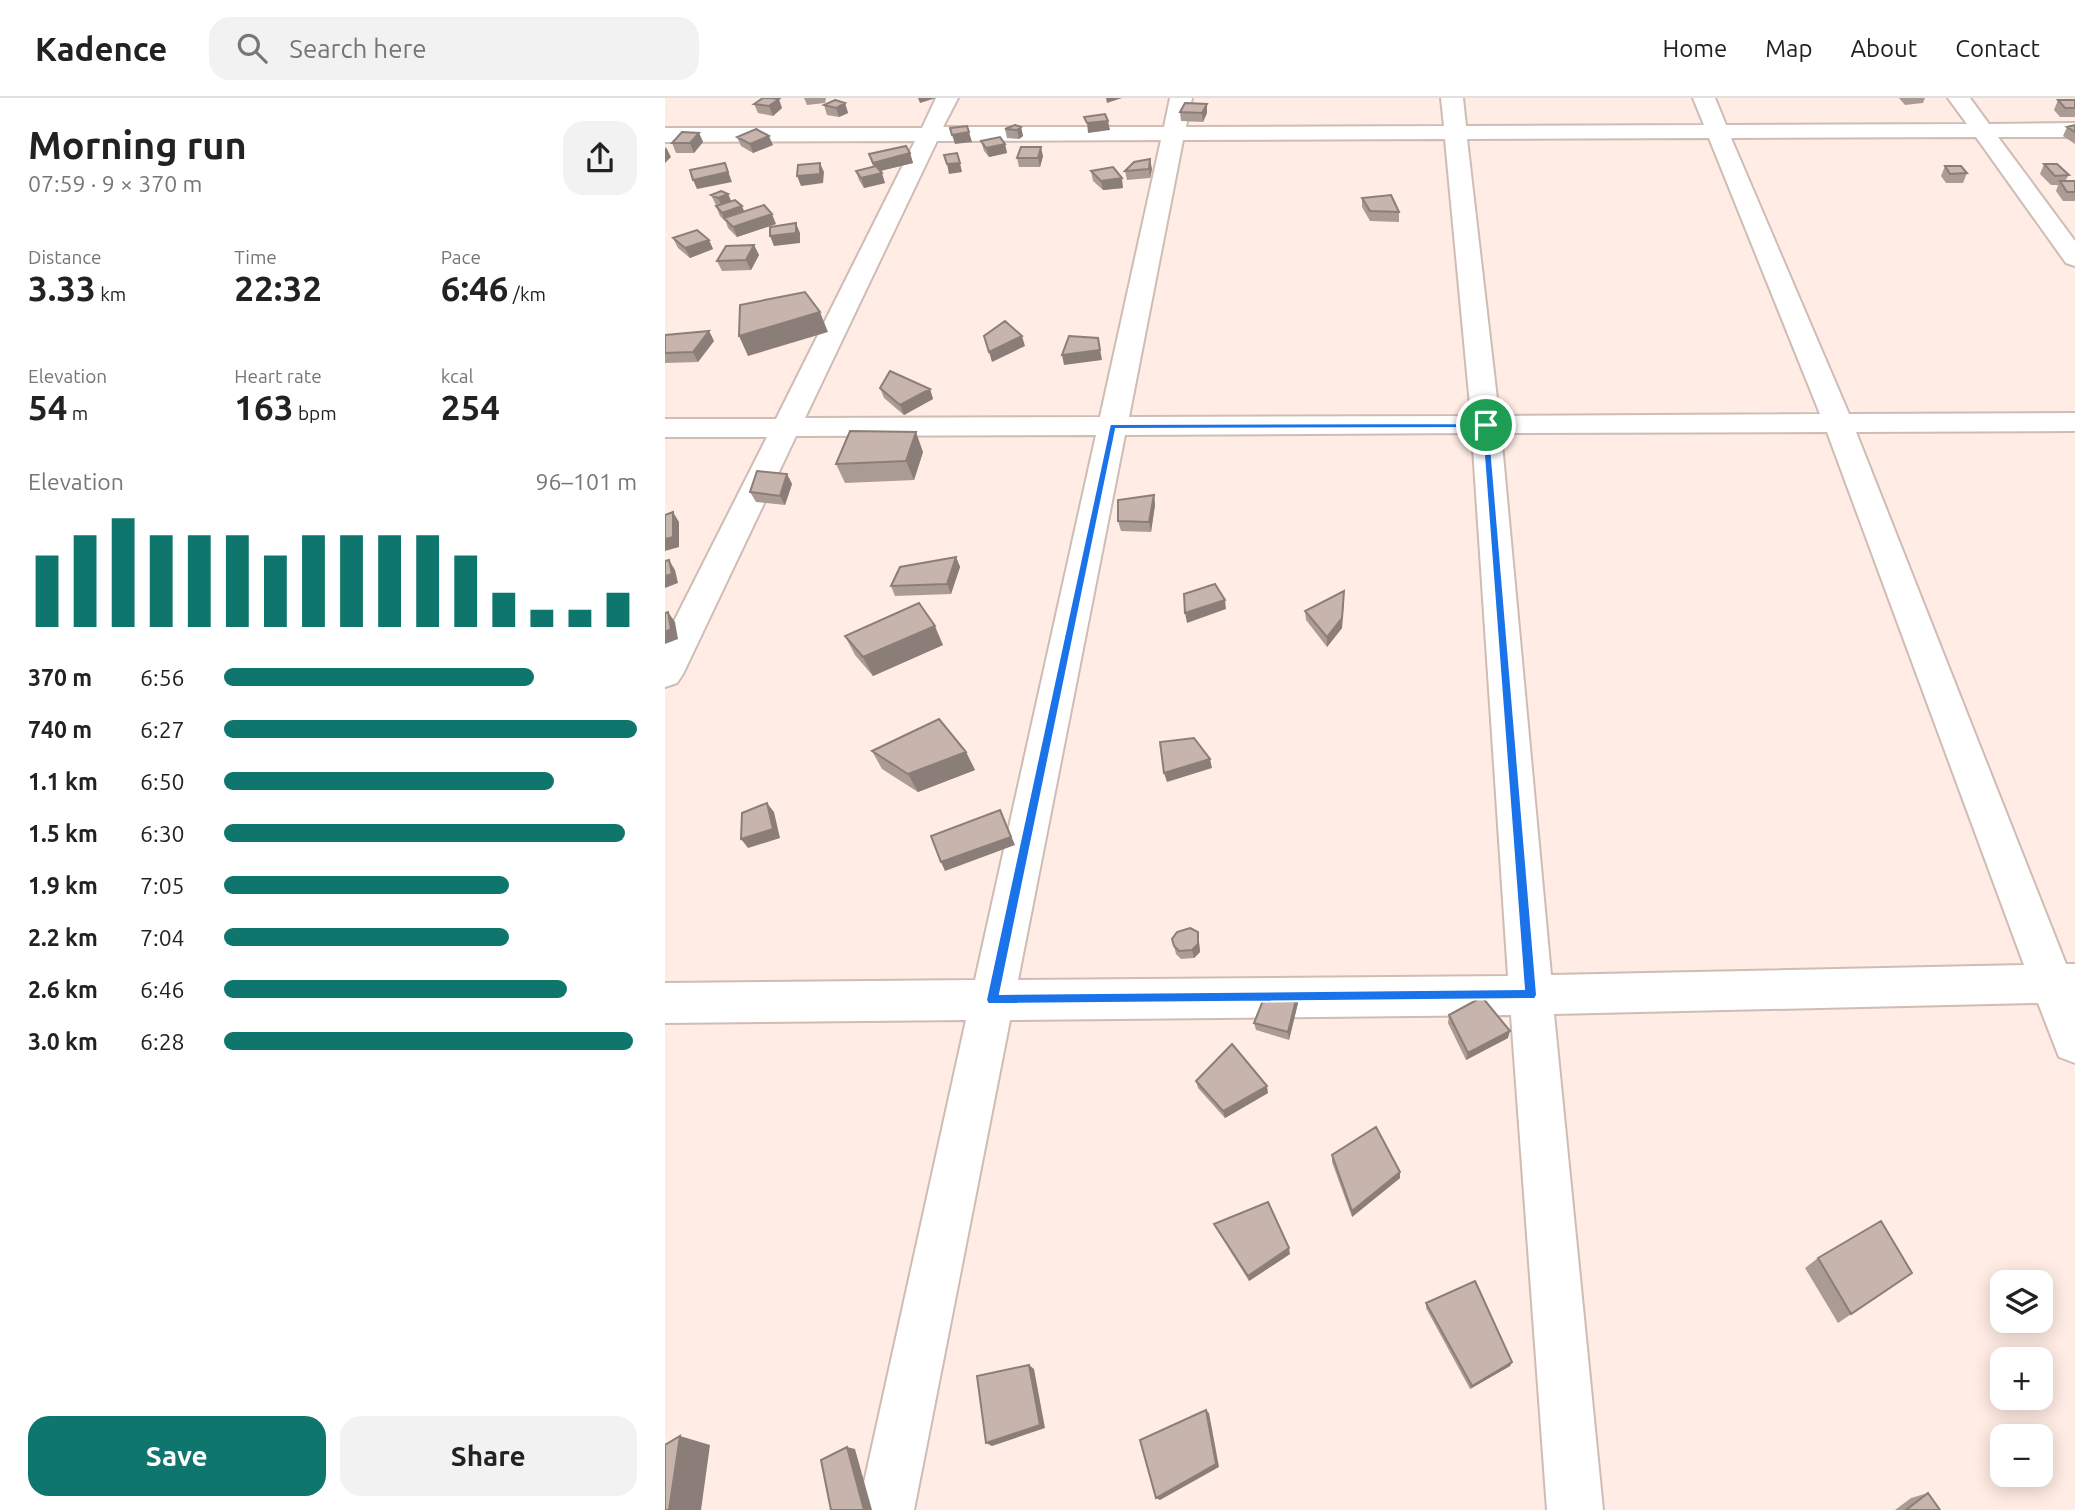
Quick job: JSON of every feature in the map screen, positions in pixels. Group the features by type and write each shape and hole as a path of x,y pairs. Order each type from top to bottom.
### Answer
{"street":[{"path":"665,674 947,98"},
{"path":"1704,98 1838,423 2063,984 2075,1042"},
{"path":"1959,98 2075,258"},
{"path":"665,135 929,134 1177,116 1454,115 1717,131 2075,130"},
{"path":"1454,115 1486,425 1575,1510"},
{"path":"886,1510 1177,116"},
{"path":"665,428 2075,422"},
{"path":"665,1003 1531,995 2063,984"}],"building":[{"path":"763,98 779,99 769,106 754,104"},
{"path":"835,100 845,103 836,108 824,105"},
{"path":"2058,100 2075,100 2075,108 2065,108"},
{"path":"1185,103 1207,104 1202,113 1180,112"},
{"path":"1105,114 1108,121 1087,123 1084,117"},
{"path":"1015,125 1021,127 1017,130 1005,129"},
{"path":"967,126 969,132 952,135 950,128"},
{"path":"756,129 769,136 750,144 737,137"},
{"path":"682,132 699,133 690,143 672,143"},
{"path":"1000,137 1005,144 986,148 981,141"},
{"path":"906,146 910,153 873,163 869,154"},
{"path":"1021,147 1041,147 1038,158 1017,158"},
{"path":"957,153 960,163 947,164 944,155"},
{"path":"1150,159 1149,169 1125,171 1134,162"},
{"path":"725,163 728,172 693,180 690,170"},
{"path":"820,163 820,174 797,176 798,165"},
{"path":"2044,164 2057,164 2069,175 2055,176"},
{"path":"876,166 882,173 861,178 856,171"},
{"path":"1945,166 1961,166 1967,173 1950,174"},
{"path":"1113,167 1122,178 1101,181 1091,171"},
{"path":"2060,181 2075,181 2075,192 2067,192"},
{"path":"721,191 728,194 718,198 711,195"},
{"path":"1391,195 1399,212 1370,211 1362,198"},
{"path":"735,200 742,206 722,213 716,206"},
{"path":"764,205 772,214 733,227 724,218"},
{"path":"796,223 796,233 770,236 770,227"},
{"path":"697,230 709,240 685,248 673,238"},
{"path":"754,245 746,260 717,261 726,246"},
{"path":"805,292 820,312 739,336 740,305"},
{"path":"1005,321 1022,336 989,352 984,336"},
{"path":"709,331 693,352 665,353 665,335"},
{"path":"1069,336 1098,338 1100,350 1062,355"},
{"path":"890,371 930,389 900,405 880,388"},
{"path":"850,431 916,432 906,461 836,464"},
{"path":"757,471 787,474 780,496 750,492"},
{"path":"1154,495 1149,522 1118,521 1118,500"},
{"path":"673,512 673,537 665,539 665,515"},
{"path":"956,557 947,584 891,586 900,567"},
{"path":"669,560 672,574 665,576 665,561"},
{"path":"1215,584 1225,600 1185,613 1184,594"},
{"path":"1344,591 1342,618 1327,637 1305,611"},
{"path":"919,603 935,626 863,657 845,636"},
{"path":"668,612 671,629 665,632 665,613"},
{"path":"939,719 966,752 908,774 872,751"},
{"path":"1194,738 1210,759 1164,773 1160,742"},
{"path":"767,803 773,829 741,839 742,813"},
{"path":"1000,810 1011,837 941,862 931,836"},
{"path":"1190,928 1198,932 1198,944 1192,950 1179,951 1172,939 1177,932"},
{"path":"1297,996 1288,1032 1254,1023 1264,998"},
{"path":"1482,997 1510,1031 1468,1053 1449,1015"},
{"path":"1232,1044 1267,1086 1223,1111 1196,1081"},
{"path":"1376,1127 1400,1172 1352,1211 1332,1155"},
{"path":"1268,1202 1289,1248 1248,1276 1214,1224"},
{"path":"1881,1221 1912,1273 1851,1314 1818,1258"},
{"path":"1475,1281 1512,1362 1472,1386 1426,1303"},
{"path":"1029,1365 1040,1425 986,1443 977,1376"},
{"path":"1206,1410 1216,1464 1156,1498 1140,1440"},
{"path":"680,1436 669,1510 665,1510 665,1445"},
{"path":"847,1447 864,1510 831,1510 821,1460"},
{"path":"1928,1493 1940,1510 1906,1510"}],"route":[{"path":"1486,425 1531,995 993,1000 1113,426 1486,425"}]}
